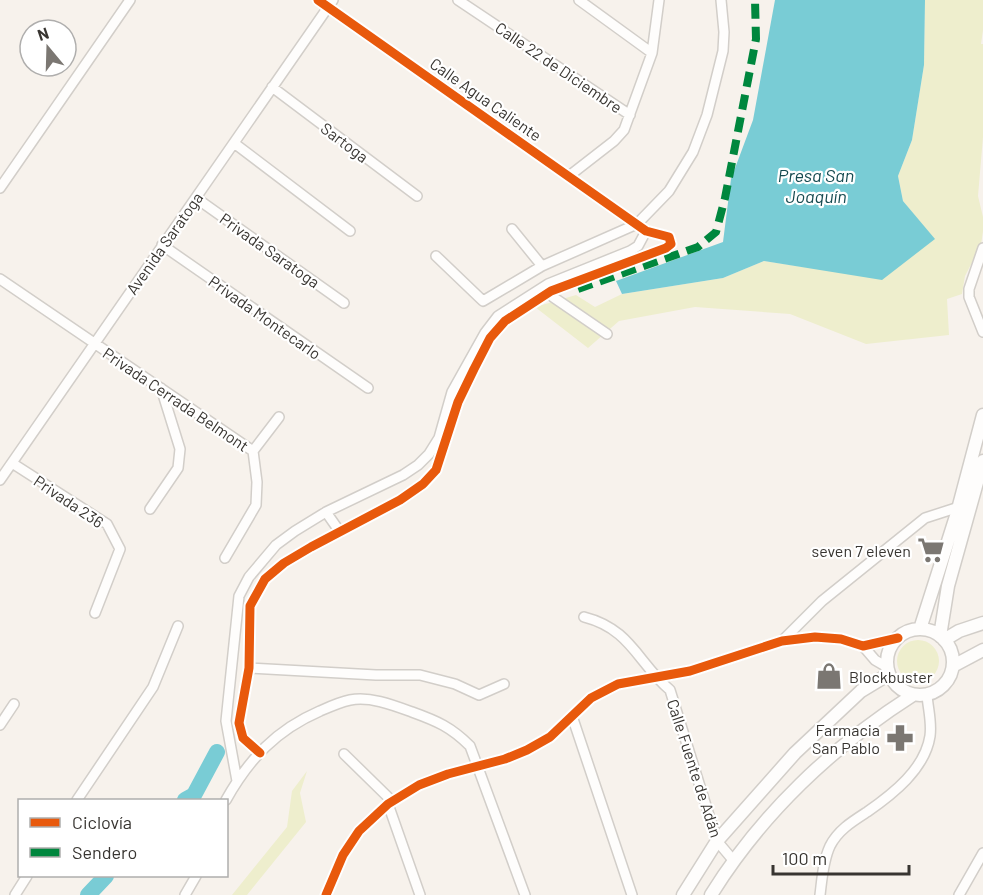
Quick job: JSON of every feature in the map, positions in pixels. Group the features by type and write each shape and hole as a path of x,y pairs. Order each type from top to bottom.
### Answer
{"main road":[{"path":"920,629 959,507 983,415"},
{"path":"942,638 948,586 983,461"},
{"path":"942,638 983,623"},
{"path":"920,629 931,631 942,638 951,652 953,666 947,681 935,692 927,695 913,695 901,690 888,670 887,656 891,646 908,631 920,629"},
{"path":"953,666 983,650"},
{"path":"682,895 717,841 795,753 861,691 888,670"},
{"path":"711,895 734,860 793,791 862,731 913,695"}],"street":[{"path":"0,188 130,0"},
{"name":"Calle Agua Caliente","path":"318,0 331,4 646,231 669,237 671,244 625,264 549,287"},
{"name":"Calle 22 de Diciembre","path":"458,0 630,115"},
{"path":"579,0 652,53"},
{"path":"569,176 614,141 624,130 652,53 659,0"},
{"path":"436,255 483,301 542,266 637,224 669,191 693,152 707,115 723,51 721,0"},
{"name":"Avenida Saratoga","path":"0,480 93,343 331,4"},
{"name":"Sartoga","path":"272,87 417,196"},
{"path":"234,143 350,231"},
{"name":"Privada Saratoga","path":"196,198 344,303"},
{"path":"512,229 542,266"},
{"path":"237,781 226,721 239,596 249,577 276,545 295,531 326,512 403,475 429,454 439,438 452,392 484,333 498,316 549,287 630,251 638,246 646,231"},
{"name":"Privada Montecarlo","path":"162,245 368,388"},
{"path":"983,248 969,289 969,297 983,332"},
{"name":"Privada Cerrada Belmont","path":"0,279 253,451 256,505 225,558"},
{"path":"549,287 553,297 608,334"},
{"path":"260,753 247,743 240,732 239,723 249,668 250,606 264,579 284,563 400,500 423,484 436,470 458,402 490,338 505,321 549,287"},
{"path":"150,509 178,468 180,449 161,388"},
{"path":"253,451 279,417"},
{"name":"Privada 236","path":"12,463 107,524 120,549 95,613"},
{"path":"782,640 822,601 917,524 925,518 959,507"},
{"path":"326,512 340,532"},
{"name":"Calle Fuente de Adán","path":"584,617 602,622 620,633 655,677 670,690 717,841 734,860"},
{"path":"78,799 153,687 178,626"},
{"path":"326,895 343,855 359,831 390,803 419,785 527,750 550,737 591,698 618,684 699,668 782,640 832,638 863,646 898,638"},
{"path":"233,646 249,648"},
{"path":"863,646 874,660 888,670"},
{"path":"249,668 420,675 455,684 479,695 504,684"},
{"path":"820,895 825,861 838,833 904,782 926,752 931,723 927,695"},
{"path":"227,799 237,781 273,738 300,719 351,700 376,701 441,722 471,746 525,895"},
{"path":"0,725 14,704"},
{"path":"572,716 632,895"},
{"path":"344,754 390,803 420,895"},
{"path":"959,895 983,853"},
{"path":"15,895 26,877"},
{"path":"185,895 195,877"}],"green space":[{"path":"925,0 983,0 981,44 983,44 983,137 978,196 983,217 983,231 981,245 965,276 962,294 947,299 949,335 866,344 790,314 695,307 619,321 588,348 535,307 576,295 595,307 622,294 723,278 764,261 803,267 934,239 903,201 898,176 912,140 924,65"},
{"path":"918,640 926,641 933,646 938,653 938,669 933,676 926,681 918,682 910,681 903,676 898,669 897,661 898,653 903,646 910,641"},
{"path":"307,771 300,793 306,822 247,895 232,895 287,827 292,791"}],"water":[{"name":"Presa San Joaquín","path":"775,0 925,0 924,65 912,140 898,176 903,201 935,239 882,280 764,261 723,278 622,294 616,281 723,242 731,179 753,120"}],"waterway":[{"path":"187,799 194,795 217,752"},
{"path":"88,895 105,877"}],"marked path":[{"path":"578,289 698,247 716,232 725,198 756,39 755,0"}],"cycle path":[{"path":"260,753 243,738 239,723 249,668 250,606 265,579 284,563 400,500 423,484 436,470 458,402 474,369 490,338 505,321 551,291 666,248 671,244 669,237 646,231 318,0"},
{"path":"326,895 343,855 359,831 388,804 419,785 527,750 550,737 591,698 618,684 690,671 782,641 815,637 841,639 863,646 898,638"}],"place":[{"name":"seven 7 eleven","path":"931,550"},
{"name":"Blockbuster","path":"829,676"},
{"name":"Farmacia San Pablo","path":"900,738"}]}
